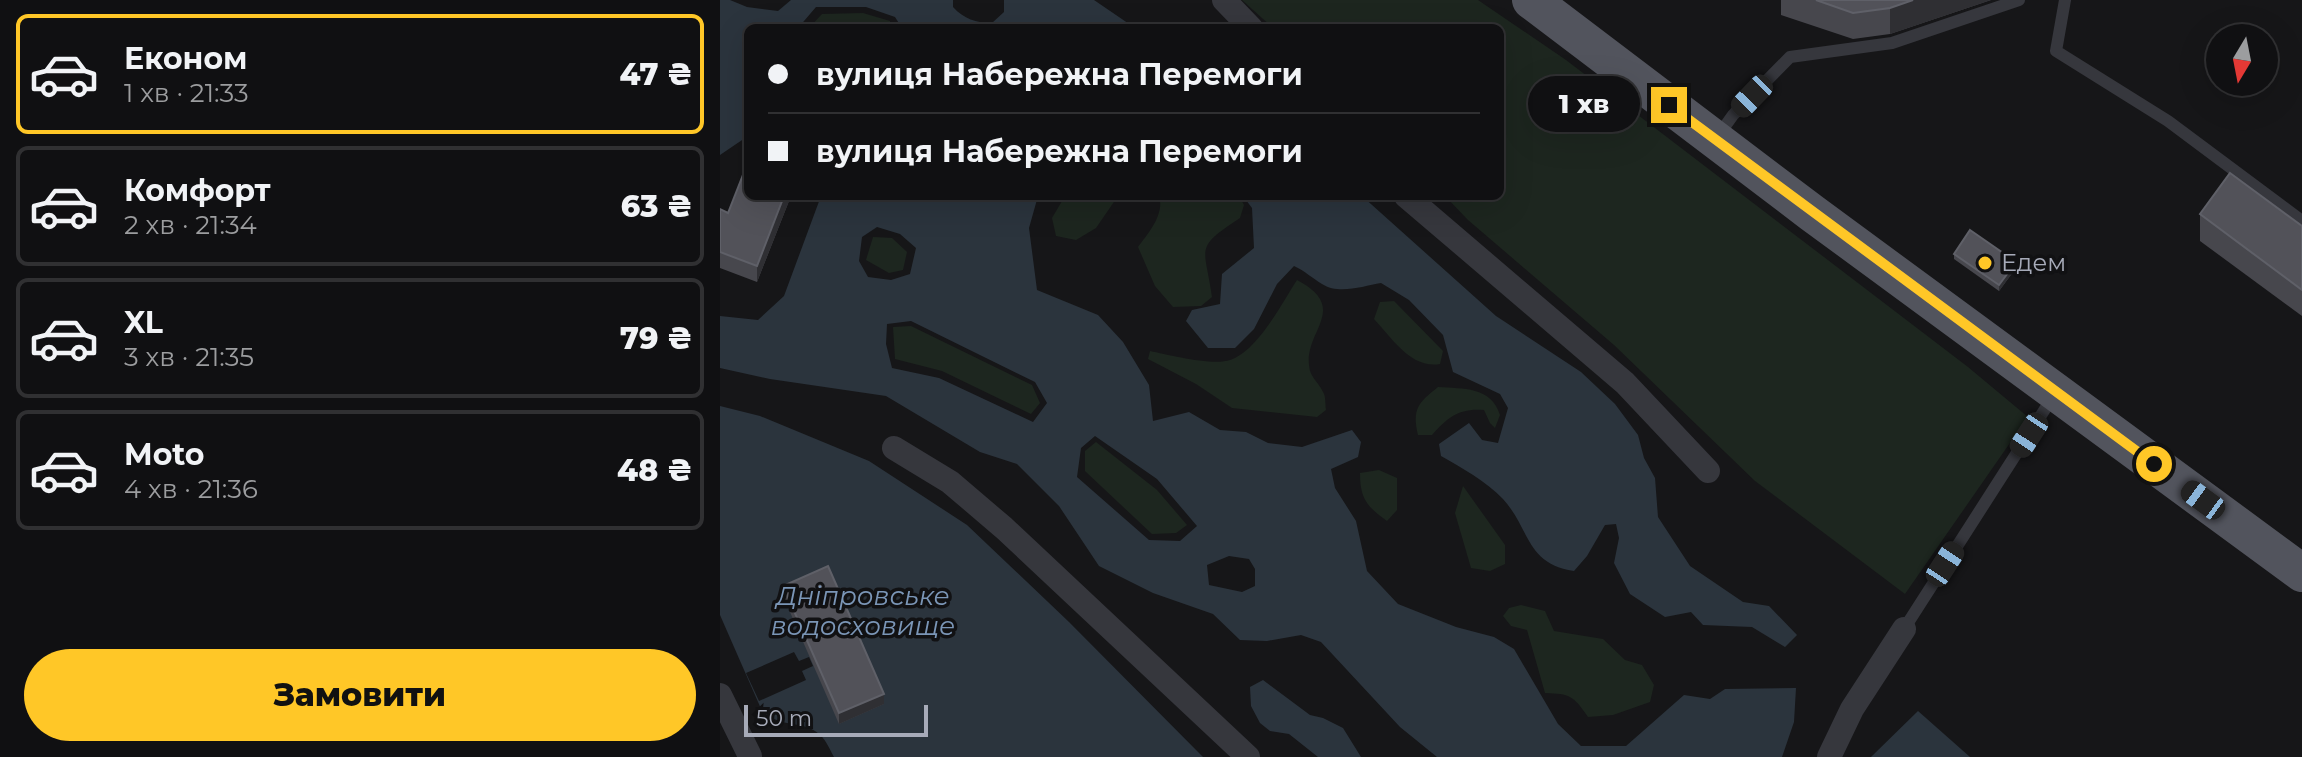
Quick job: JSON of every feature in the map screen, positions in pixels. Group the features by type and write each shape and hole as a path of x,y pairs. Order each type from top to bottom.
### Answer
{"main road":[{"path":"1531,0 1714,140 2302,573"}],"street":[{"path":"1224,0 1247,24"},
{"path":"1411,200 1625,383 1708,471"},
{"path":"894,448 950,482 1004,528 1248,757"},
{"path":"1829,757 1852,709 1904,629"},
{"path":"720,695 750,756"}],"lane":[{"path":"1714,140 1733,115 1790,57 1892,43 2019,0"},
{"path":"2065,0 2056,51 2168,121 2302,221"},
{"path":"1904,629 2055,392"}],"shaded area":[{"path":"1242,0 1478,0 1566,60 1968,367 2028,417 1905,594 1755,481 1614,345 1449,200 1504,200 1504,24 1269,24"},
{"path":"863,13 890,21 890,24 813,24 822,14"},
{"path":"1063,200 1115,200 1096,228 1076,240 1056,236 1052,218"},
{"path":"1160,200 1241,200 1244,205 1240,218 1215,236 1206,250 1212,297 1201,306 1173,307 1155,286 1138,247 1158,217"},
{"path":"873,237 892,238 907,252 903,270 889,273 866,260"},
{"path":"1297,280 1313,290 1321,300 1323,310 1309,365 1325,398 1326,410 1317,417 1232,408 1196,384 1148,359 1150,351 1213,362 1240,355 1268,326"},
{"path":"1394,301 1443,351 1440,364 1420,362 1411,357 1374,319 1380,302"},
{"path":"911,326 1032,385 1040,403 1031,414 942,371 895,359 893,327"},
{"path":"1438,387 1475,391 1490,399 1500,415 1495,428 1484,410 1475,410 1455,415 1432,435 1418,435 1418,407"},
{"path":"1096,442 1157,490 1187,525 1176,533 1152,534 1085,471 1085,451"},
{"path":"1379,470 1397,478 1397,510 1387,521 1369,506 1361,489 1360,473"},
{"path":"1463,486 1505,545 1505,564 1490,571 1471,568 1455,513"},
{"path":"1521,605 1545,611 1554,631 1603,639 1625,660 1642,665 1654,685 1650,702 1613,715 1588,717 1570,697 1545,693 1527,630 1511,626 1503,616 1509,608"}],"water":[{"path":"720,0 778,11 791,0 953,0 953,7 966,17 992,23 1004,12 1004,0 1094,0 1129,24 899,24 895,17 866,7 816,7 801,24 744,24 744,139 720,155"},
{"path":"820,200 1037,200 1029,228 1037,290 1098,315 1123,342 1149,385 1153,421 1189,412 1220,430 1246,432 1268,443 1302,447 1352,430 1361,442 1358,457 1331,469 1335,488 1356,521 1367,571 1398,604 1456,627 1494,637 1514,649 1558,724 1581,746 1626,746 1684,695 1710,699 1725,689 1796,688 1794,722 1782,757 1437,757 1400,727 1321,642 1301,635 1267,641 1240,640 1213,614 1153,593 1099,566 1059,506 1017,464 980,452 886,396 770,379 720,368 720,316 758,320 784,296","holes":["877,227 900,234 916,248 910,274 891,280 868,277 859,261 862,237","911,321 1035,382 1047,403 1033,422 939,378 892,368 886,344 887,324","1095,436 1157,479 1197,526 1180,541 1149,540 1077,477 1081,448","1229,556 1249,559 1255,569 1255,586 1242,592 1209,585 1207,565"]},
{"path":"1246,200 1366,200 1496,316 1581,372 1615,404 1638,435 1644,458 1655,478 1658,517 1690,566 1743,602 1769,606 1797,635 1785,647 1752,627 1703,625 1691,612 1665,617 1630,594 1614,563 1619,538 1616,524 1605,525 1574,571 1546,561 1537,553 1512,511 1496,492 1441,456 1439,444 1469,423 1482,440 1498,443 1508,408 1500,394 1453,372 1443,335 1409,300 1381,283 1336,289 1294,266 1277,284 1254,329 1235,348 1208,348 1186,321 1192,310 1220,304 1222,274 1254,248 1252,208"},
{"name":"Дніпровське водосховище","path":"720,406 760,416 869,461 967,525 1203,757 834,757 814,730 770,717 762,711 720,615"},
{"path":"1263,680 1310,715 1343,728 1361,757 1318,757 1289,734 1270,731 1260,723 1251,706 1250,687"},
{"path":"1918,711 1970,757 1871,757"}],"pier":[{"path":"794,652 799,661 809,657 813,666 802,671 806,680 759,701 746,673"}],"building":[{"path":"1816,0 1913,0 1890,8 1853,13"},
{"path":"744,172 744,200 782,200 757,266 720,252 720,209 728,213"},
{"path":"2230,173 2302,226 2302,290 2200,214"},
{"name":"Едем","path":"1970,230 2016,262 1999,285 1954,254"},
{"path":"828,566 884,694 839,713 783,586"}],"place":[{"name":"Едем","path":"1985,263"}],"route":[{"path":"1669,105 2154,464"}]}
